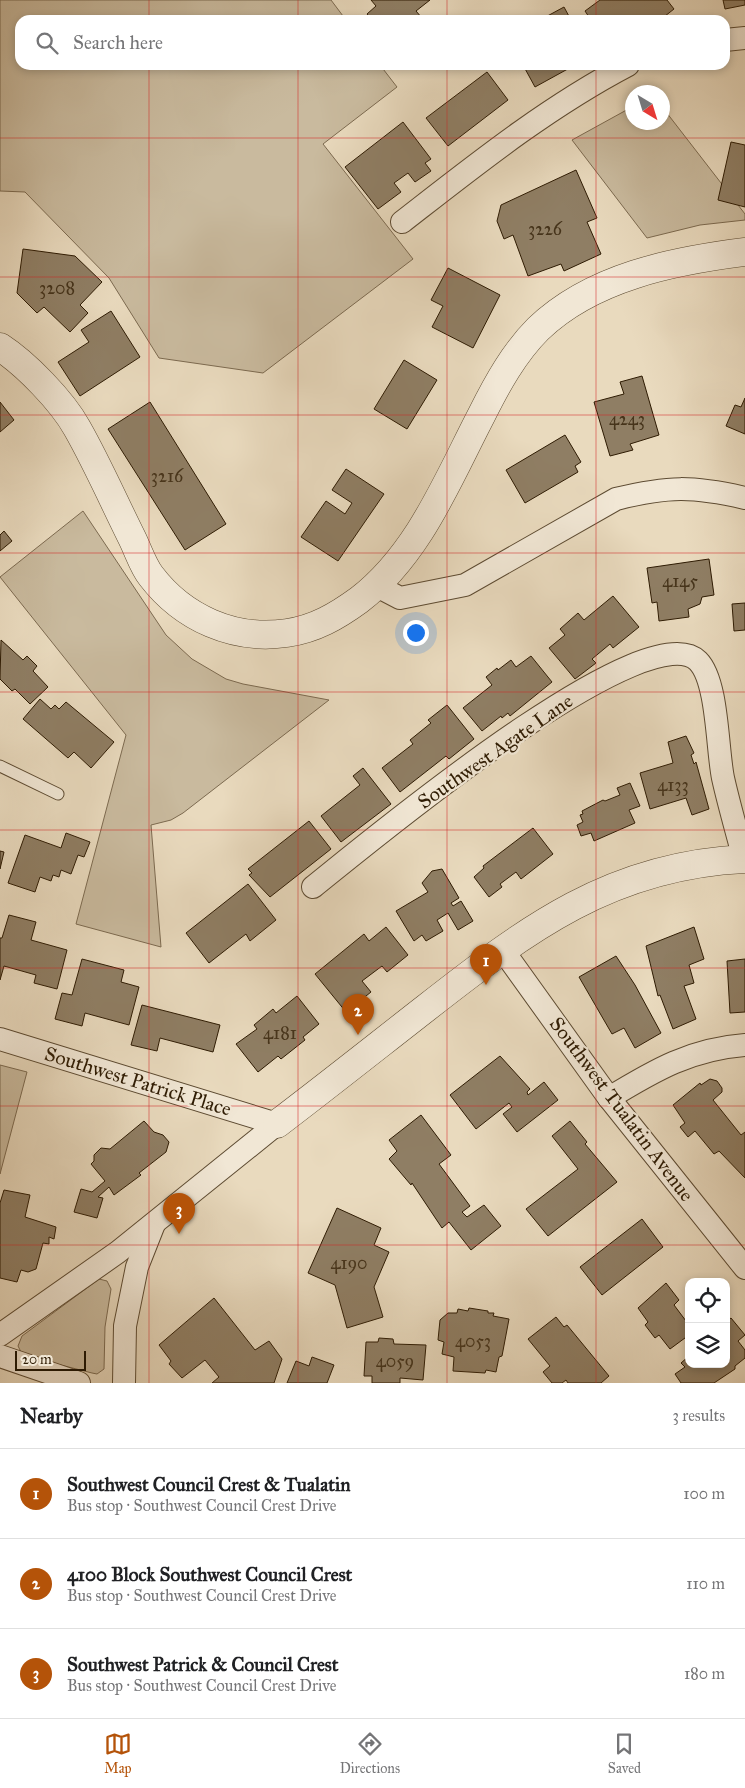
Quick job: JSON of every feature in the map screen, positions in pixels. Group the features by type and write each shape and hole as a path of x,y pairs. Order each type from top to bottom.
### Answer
{"street":[{"path":"730,40 745,38"},
{"path":"402,222 540,117 593,83 618,70"},
{"path":"0,347 30,369 76,425 150,576 183,608 222,629 248,634 287,633 316,626 340,614 377,586 421,530 502,375 536,330 581,298 630,274 716,256 745,252"},
{"path":"377,586 400,598 465,585 616,499 634,494 668,488 704,488 745,498"},
{"name":"Southwest Agate Lane","path":"313,887 406,814 539,716 594,683 658,656 679,653 690,655 698,662 709,680 723,777 744,859"},
{"path":"0,1335 118,1252 277,1124 502,949 556,914 597,893 637,877 708,861 744,859"},
{"name":"Southwest Tualatin Avenue","path":"502,949 609,1098 745,1268"},
{"name":"Southwest Patrick Place","path":"0,1039 277,1124"},
{"path":"609,1098 678,1059 716,1048 745,1045"},
{"path":"124,1383 127,1318 137,1267 155,1223"},
{"path":"0,1356 80,1383"}],"lane":[{"path":"0,766 58,794"}],"shaded area":[{"path":"0,0 331,0 342,15 15,15 15,70 384,70 397,87 323,144 413,259 263,373 159,358 109,278 25,192 0,191"},
{"path":"625,111 625,130 670,130 670,117 745,214 745,220 700,225 647,238 572,140"},
{"path":"83,511 166,635 192,659 226,679 243,684 329,700 183,813 171,820 151,825 161,947 76,924 126,735 0,577"},
{"path":"0,1065 27,1072 0,1174"},
{"path":"99,1279 107,1281 111,1289 105,1327 104,1369 97,1374 92,1373 26,1356 21,1352 18,1346 22,1336"}],"building":[{"path":"371,0 430,0 416,11 419,15 368,15 376,6"},
{"path":"600,0 667,0 674,9 666,15 588,15 585,11"},
{"path":"723,0 745,0 745,5 725,9"},
{"path":"564,7 568,15 549,15"},
{"path":"526,70 566,70 535,87"},
{"path":"487,72 508,100 448,146 426,118"},
{"path":"403,122 431,159 425,163 431,171 415,182 408,173 394,183 401,192 378,209 345,167"},
{"path":"731,142 745,145 745,207 718,200"},
{"path":"576,170 597,218 587,222 601,254 564,271 561,264 528,276 513,235 504,239 497,221 501,205"},
{"path":"23,249 75,256 102,282 80,305 88,313 70,332 44,307 37,313 17,293"},
{"path":"448,268 500,295 473,348 432,327 443,306 431,300"},
{"path":"111,311 140,357 80,396 58,362 89,342 81,330"},
{"path":"404,360 437,380 407,429 374,409"},
{"path":"642,376 659,435 630,444 633,450 610,456 594,402 624,394 620,382"},
{"path":"745,398 745,434 726,426 735,405 741,407"},
{"path":"0,402 14,420 0,432"},
{"path":"150,402 226,524 185,550 108,429"},
{"path":"565,435 581,462 575,466 578,472 525,503 506,470"},
{"path":"346,469 384,494 338,561 301,537 326,501 345,514 352,503 332,490"},
{"path":"4,531 12,541 0,551 0,535"},
{"path":"709,559 714,595 702,597 700,604 688,609 689,617 659,621 657,602 652,603 647,568"},
{"path":"613,596 639,627 613,648 610,644 592,659 596,663 575,679 549,648 565,635 560,629 578,613 584,620"},
{"path":"745,603 745,630 734,631 732,604"},
{"path":"1,640 23,660 27,656 37,666 33,671 48,687 30,704 15,689 12,691 0,679"},
{"path":"531,656 552,682 510,716 508,713 502,718 501,716 482,731 463,708 492,685 486,677 497,668 498,670 511,660 516,667"},
{"path":"40,699 51,709 55,705 59,709 66,702 114,742 91,768 74,752 68,758 23,719"},
{"path":"447,705 474,739 449,759 446,756 400,792 382,768 413,744 410,740 431,723 428,720"},
{"path":"686,736 694,753 691,755 694,764 696,762 709,809 692,815 686,798 650,809 640,773 673,763 668,742"},
{"path":"363,768 391,804 341,842 321,816 360,785 353,776"},
{"path":"630,783 640,806 629,810 635,823 594,841 591,833 581,836 577,825 583,822 580,815 583,814 582,811 603,800 605,801 620,795 617,788"},
{"path":"309,821 331,849 270,897 249,875 252,873 248,869"},
{"path":"533,828 553,854 521,879 516,872 500,884 502,887 489,897 474,877 484,868 483,866"},
{"path":"66,833 90,842 84,857 78,855 71,874 61,870 59,877 53,875 51,881 40,877 35,892 8,883 25,835 61,848"},
{"path":"0,851 4,852 0,869"},
{"path":"442,869 459,898 451,903 453,906 461,901 473,921 458,930 448,913 437,920 443,931 426,941 422,935 414,941 396,911 428,892 422,883 432,871"},
{"path":"248,884 276,920 250,941 246,934 209,963 186,933"},
{"path":"9,915 36,922 31,940 67,950 57,989 34,983 36,975 4,966 0,980 0,938 2,938"},
{"path":"386,927 408,955 387,972 382,966 362,981 371,992 346,1012 315,974 364,934 369,941"},
{"path":"694,927 704,959 689,965 694,983 684,986 696,1019 673,1029 660,995 658,996 646,946"},
{"path":"616,956 635,985 661,1033 635,1048 624,1028 612,1034 579,977"},
{"path":"82,959 124,970 121,982 139,987 129,1025 85,1013 82,1026 55,1019 62,993 72,995"},
{"path":"745,959 745,1012 730,1013 727,961"},
{"path":"297,996 319,1024 303,1037 305,1040 281,1059 278,1056 258,1072 236,1044 257,1029 254,1025 273,1009 276,1013"},
{"path":"142,1005 220,1025 213,1052 160,1038 157,1051 131,1045"},
{"path":"500,1056 530,1089 527,1092 528,1095 544,1082 558,1100 517,1132 503,1114 512,1107 509,1103 476,1129 450,1095"},
{"path":"710,1079 717,1081 722,1088 722,1092 713,1100 741,1135 745,1132 745,1178 719,1151 714,1154 695,1131 688,1137 680,1127 685,1123 673,1105 700,1083 701,1085"},
{"path":"421,1115 451,1155 439,1164 470,1206 462,1212 467,1217 484,1205 501,1226 471,1250 449,1222 442,1228 412,1183 411,1185 389,1159 397,1151 389,1140"},
{"path":"144,1121 154,1132 163,1135 169,1142 166,1152 139,1173 141,1175 114,1195 109,1187 98,1197 103,1198 97,1218 74,1212 81,1189 92,1192 105,1181 91,1164 94,1161 94,1155 101,1148 110,1149"},
{"path":"570,1121 587,1142 585,1144 617,1182 548,1236 526,1209 578,1169 552,1136"},
{"path":"4,1190 30,1195 25,1217 56,1227 54,1239 49,1237 49,1244 43,1243 36,1269 28,1272 21,1270 17,1282 0,1278 0,1203"},
{"path":"337,1208 381,1228 374,1245 389,1252 374,1287 383,1317 347,1328 335,1285 308,1273"},
{"path":"642,1219 663,1247 602,1295 580,1267"},
{"path":"666,1283 679,1300 674,1305 685,1320 685,1338 670,1349 659,1335 655,1338 645,1325 648,1322 638,1308"},
{"path":"214,1298 255,1350 269,1341 282,1359 274,1383 212,1383 219,1377 205,1360 182,1378 169,1364 171,1361 159,1345"},
{"path":"469,1308 488,1311 488,1313 494,1313 493,1316 509,1319 502,1356 499,1357 496,1372 486,1370 485,1373 453,1371 454,1357 442,1354 444,1342 438,1340 440,1320 448,1313 457,1313 458,1309 468,1311"},
{"path":"556,1317 564,1327 567,1325 609,1376 601,1383 568,1383 566,1380 562,1383 552,1383 543,1372 550,1366 528,1339"},
{"path":"730,1319 745,1335 738,1341 745,1350 745,1358 735,1366 735,1369 714,1383 681,1383 675,1374 685,1367 730,1368"},
{"path":"379,1338 393,1339 394,1344 426,1345 423,1380 400,1378 400,1383 372,1383 372,1376 364,1376 366,1342 378,1342"},
{"path":"312,1357 334,1365 327,1383 287,1383 296,1361 309,1366"}],"place":[{"name":"Southwest Council Crest & Tualatin","path":"486,985"},
{"name":"4100 Block Southwest Council Crest","path":"358,1035"},
{"name":"Southwest Patrick & Council Crest","path":"179,1234"}]}
